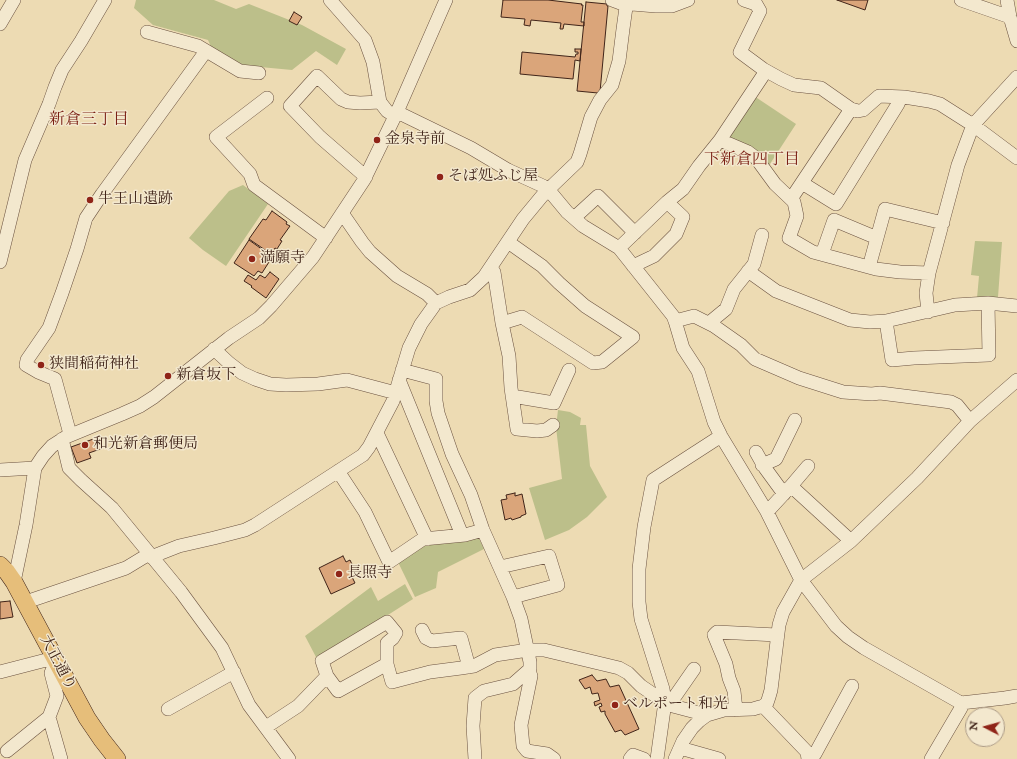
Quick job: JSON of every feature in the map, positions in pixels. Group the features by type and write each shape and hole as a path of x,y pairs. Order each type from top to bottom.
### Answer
{"main road":[{"name":"大正通り","path":"0,566 7,572 26,602 90,724 117,759"}],"street":[{"path":"0,24 14,0"},
{"path":"0,262 25,160 50,104 62,70 105,0"},
{"path":"330,0 365,40 373,62 380,102 387,111 471,148 508,170 543,186 567,212 583,226 619,248 673,316 683,348 698,371 714,422 721,436 767,512 802,580 836,626 848,637 864,648 961,703 1017,696"},
{"path":"14,582 26,525 35,468 43,456 52,446 66,436 122,414 140,406 154,397 229,338 259,318 272,306 313,257 366,178 446,0"},
{"path":"612,0 620,3 627,2 656,6 672,6 688,0"},
{"path":"744,0 756,4 760,11 740,52 766,71 794,85 821,88 851,109 858,111 863,110 879,96 901,97 940,104 973,125 1017,158"},
{"path":"961,0 1010,17"},
{"path":"1017,2 1007,0 1017,41"},
{"path":"26,602 126,568 150,555 179,546 245,530 363,455 377,433 393,401 409,348 421,324 436,303 470,290 484,277 523,219 547,190 577,162 591,117 600,100 612,85 619,61 627,2"},
{"path":"147,32 198,46 240,71 259,73"},
{"path":"206,51 86,218 78,249 49,328 27,360 26,365 54,379 66,436 69,468 112,508 181,592 222,648 249,705 289,759"},
{"path":"619,248 667,202 684,189 699,166 720,140 766,71"},
{"path":"366,178 320,138 290,106 317,76 341,99 348,102 380,102"},
{"path":"928,312 926,293 929,273 958,165 973,125 1017,77"},
{"path":"802,183 836,204 901,97"},
{"path":"266,98 216,137 250,174 254,185 326,238"},
{"path":"791,199 851,109"},
{"path":"720,140 748,152 756,158 775,184 794,202 797,216 789,238 813,252 876,269 929,273"},
{"path":"574,218 598,196 635,233"},
{"path":"633,266 654,256 676,234 683,217 667,202"},
{"path":"869,267 885,209 943,223"},
{"path":"342,213 370,252 397,276 427,294 436,303"},
{"path":"822,254 834,220 877,238"},
{"path":"708,323 726,308 734,289 754,264 762,235"},
{"path":"502,323 522,317 593,363 602,362 633,337 585,306 542,266 508,242"},
{"path":"491,266 494,272 509,356 512,396 517,429 537,431 546,430 553,425"},
{"path":"748,271 776,291 850,320 870,322 886,321 955,305 988,303 1017,306"},
{"path":"886,321 892,360 989,355 988,303"},
{"path":"675,321 694,316 708,323 741,346 755,359 799,378 843,392 880,394 952,402 957,405 970,421"},
{"path":"214,350 242,373 270,384 318,384 347,380 396,394"},
{"path":"512,396 554,403 569,370"},
{"path":"401,375 436,379 436,401 438,413 452,454 471,495 483,530 513,597 521,619 528,650 529,671 531,676 521,724 523,746 527,751 547,754 554,759"},
{"path":"401,375 462,535"},
{"path":"719,759 677,753 692,728 707,715 724,710 753,710 763,706 766,703 769,697 779,625 783,612 802,580 851,541 917,478 970,421 1017,380"},
{"path":"762,465 776,459 794,420"},
{"path":"377,433 427,539"},
{"path":"657,759 667,703 641,619 639,602 639,569 644,527 653,480 721,436"},
{"path":"756,452 762,465 787,490 851,541"},
{"path":"767,512 808,466"},
{"path":"0,470 35,468"},
{"path":"338,471 364,512 389,562 423,539 462,535 483,530"},
{"path":"500,568 549,556 558,585 513,597"},
{"path":"387,664 338,691 327,676 322,661 387,622 396,633 387,643 387,664 392,682 430,672 474,666 494,656 528,650 544,650 619,668 628,672 642,686 667,703 707,715"},
{"path":"422,630 426,638 432,641 461,638 469,667"},
{"path":"736,710 734,691 726,664 714,635 717,632 777,635"},
{"path":"0,672 55,659 52,673 57,696 49,717 8,752"},
{"path":"667,703 694,669"},
{"path":"475,759 473,726 475,698 484,691 513,684 529,671"},
{"path":"168,709 234,672"},
{"path":"266,727 298,706 327,676"},
{"path":"763,706 807,752 808,757 815,754 852,686"},
{"path":"931,759 961,708 961,703"},
{"path":"49,717 61,759"},
{"path":"630,759 633,755 644,759"}],"green space":[{"path":"136,0 214,0 236,9 249,4 302,25 346,49 337,65 316,51 292,70 239,65 212,49 208,40 153,25 134,8"},
{"path":"754,96 796,124 768,167 730,140 727,135"},
{"path":"243,185 268,204 226,266 189,238 229,191"},
{"path":"975,241 1002,242 998,297 977,298 979,276 971,275"},
{"path":"558,410 570,412 581,418 580,425 586,425 590,466 607,497 587,517 569,530 545,540 529,488 562,479 556,427"},
{"path":"478,536 484,549 438,572 436,588 415,597 398,562 425,544"},
{"path":"405,584 413,599 344,643 316,657 305,636 371,587 378,601"}],"building":[{"path":"503,0 548,0 582,4 581,22 584,22 584,26 564,24 563,29 560,29 561,23 531,20 530,26 524,25 525,19 501,17"},
{"path":"837,0 868,0 865,10"},
{"path":"586,2 607,4 608,6 600,92 598,93 577,91"},
{"path":"294,12 302,17 297,25 289,21"},
{"path":"575,49 581,49 580,61 575,60 573,79 520,74 522,52 575,57 578,52 575,52"},
{"path":"272,211 290,226 280,240 282,241 277,249 275,248 271,254 249,239 263,219 266,220"},
{"path":"249,240 270,255 266,260 269,262 262,273 258,271 254,276 234,263"},
{"path":"270,272 279,279 266,298 244,281 248,275 256,280 260,275 265,278"},
{"path":"99,437 103,448 89,453 91,458 77,463 71,447"},
{"path":"515,493 515,496 522,494 526,514 512,520 511,518 505,520 501,500 507,499 506,495"},
{"path":"343,556 346,562 350,560 357,575 352,577 355,583 331,594 319,568"},
{"path":"10,601 13,617 0,619 0,602"},
{"name":"ベルポート和光","path":"592,675 597,681 606,679 610,687 619,685 639,729 625,735 621,730 615,732 605,714 605,711 601,712 599,707 602,706 601,703 595,706 594,702 600,700 598,693 592,694 590,687 585,689 579,680"}],"place":[{"name":"金泉寺前","path":"377,140"},
{"name":"そば処ふじ屋","path":"440,177"},
{"name":"牛王山遺跡","path":"90,200"},
{"name":"満願寺","path":"252,259"},
{"name":"狭間稲荷神社","path":"41,365"},
{"name":"新倉坂下","path":"168,376"},
{"name":"和光新倉郵便局","path":"85,445"},
{"name":"長照寺","path":"339,574"},
{"name":"ベルポート和光","path":"615,705"}],"district":[{"name":"新倉三丁目","path":"89,121"},
{"name":"下新倉四丁目","path":"752,161"}]}
